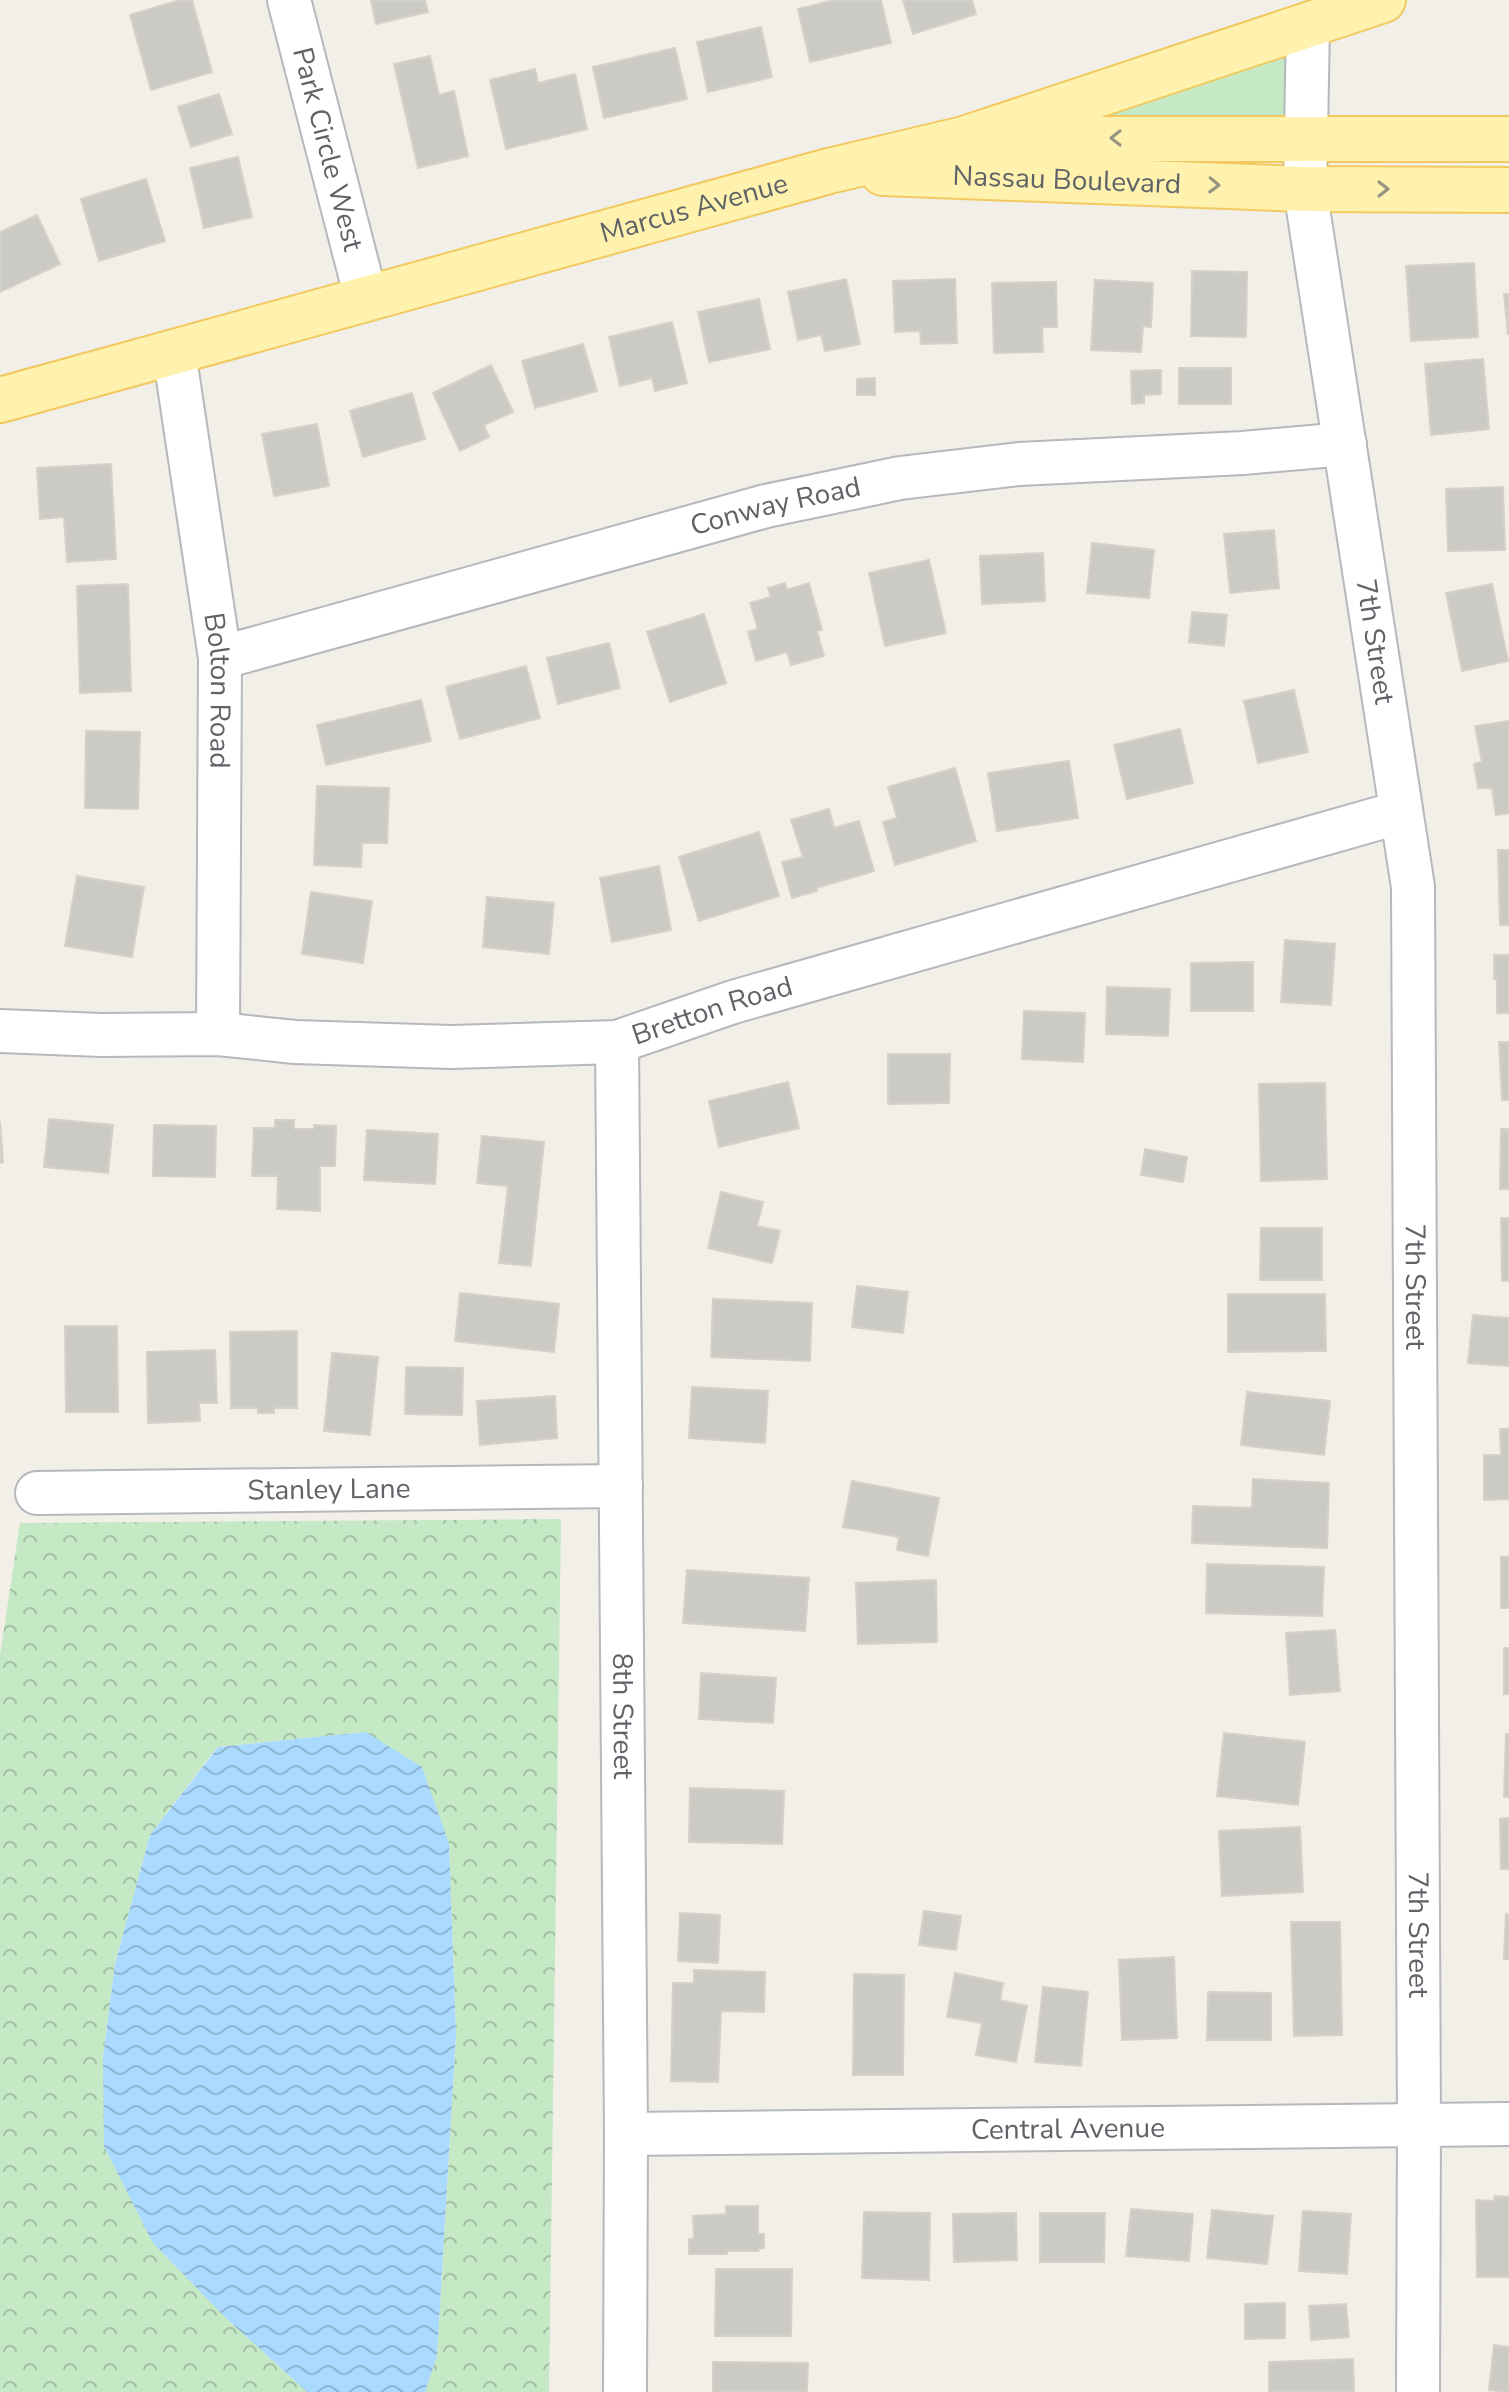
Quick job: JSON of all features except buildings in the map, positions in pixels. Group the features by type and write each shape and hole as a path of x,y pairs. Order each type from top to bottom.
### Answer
{"main road":[{"name":"Marcus Avenue","path":"0,400 829,171 964,139 1383,0"},
{"name":"Nassau Boulevard","path":"964,139 1509,139"},
{"name":"Nassau Boulevard","path":"829,171 1305,189 1509,190"}],"street":[{"name":"Park Circle West","path":"289,0 366,298"},
{"path":"1305,189 1308,25"},
{"name":"7th Street","path":"1305,189 1413,887 1418,2392"},
{"name":"Bolton Road","path":"174,352 220,658 218,1034"},
{"name":"Conway Road","path":"220,658 766,506 900,478 1019,464 1243,453 1345,444"},
{"name":"Bretton Road","path":"0,1031 101,1035 218,1034 295,1042 451,1047 617,1042 733,1002 1401,812"},
{"name":"8th Street","path":"617,1042 626,2134 625,2392"},
{"name":"Stanley Lane","path":"37,1493 621,1486"},
{"name":"Central Avenue","path":"626,2134 1509,2124"}],"green space":[{"path":"1299,37 1299,130 1014,131"},
{"path":"561,1519 549,2392 425,2392 437,2356 456,2034 449,1844 366,1732 217,1747 150,1835 115,1964 103,2057 226,2318 307,2392 0,2392 0,1655 20,1523"}],"water":[{"path":"366,1732 422,1767 449,1844 456,2034 437,2356 425,2392 307,2392 226,2318 153,2243 104,2146 103,2057 115,1964 150,1835 218,1747"}]}
